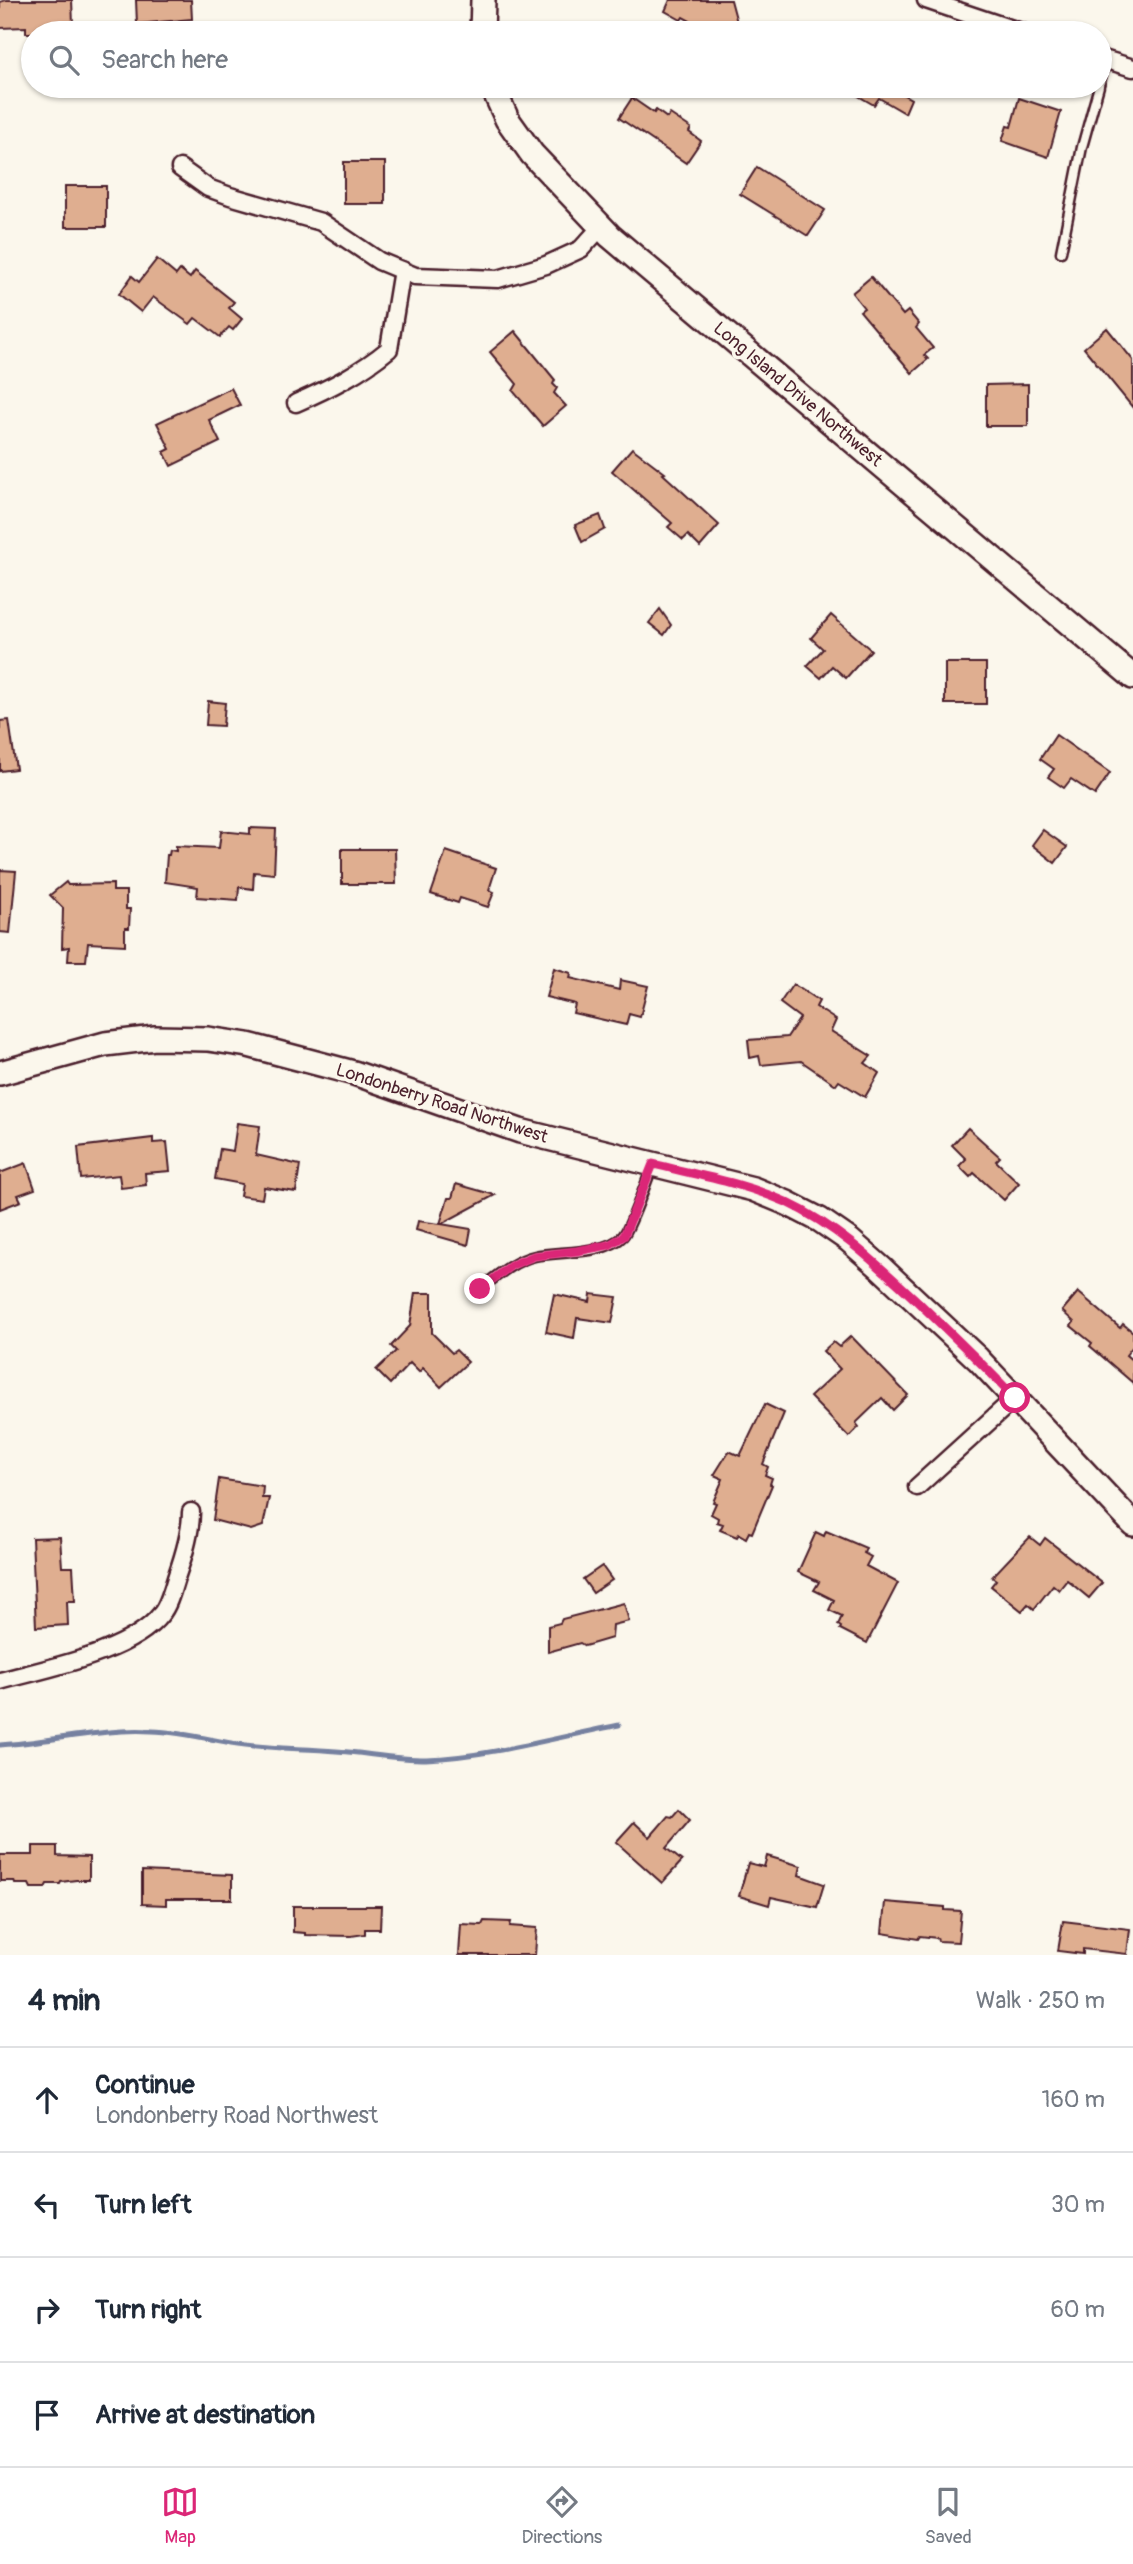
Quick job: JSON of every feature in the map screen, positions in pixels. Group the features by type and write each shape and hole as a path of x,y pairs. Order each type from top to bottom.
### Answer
{"street":[{"path":"482,21 483,0"},
{"path":"926,0 988,21"},
{"path":"1112,62 1133,68"},
{"name":"Long Island Drive Northwest","path":"497,98 507,119 532,154 601,227 1133,677"},
{"path":"180,168 208,188 321,222 379,261 415,276 498,279 546,265 581,248 601,227"},
{"path":"296,402 366,368 389,349 402,270"},
{"name":"Londonberry Road Northwest","path":"0,1073 105,1044 155,1038 208,1039 248,1045 311,1060 520,1131 753,1189 820,1220 849,1240 881,1268 978,1359 1133,1524"},
{"path":"917,1487 1015,1398"},
{"path":"0,1681 73,1661 134,1639 162,1614 180,1567 191,1525 191,1512"}],"lane":[{"path":"1061,253 1082,146 1095,98"},
{"path":"480,1289 512,1265 534,1256 609,1245 624,1236 653,1164"}],"building":[{"path":"72,0 73,21 21,21 21,27 0,28 0,2"},
{"path":"136,0 191,0 192,19 137,21"},
{"path":"670,0 731,0 737,21 690,21 683,17 681,20 665,11"},
{"path":"632,98 654,113 656,110 667,118 670,114 691,128 689,132 701,141 686,163 619,118"},
{"path":"862,98 879,98 874,105"},
{"path":"879,98 911,99 905,113"},
{"path":"1019,98 1061,112 1048,157 1002,141 1007,126 1011,127"},
{"path":"344,162 385,162 385,204 344,204"},
{"path":"757,167 825,210 808,236 740,194"},
{"path":"65,186 106,186 106,227 65,227"},
{"path":"157,259 176,275 180,270 190,278 195,271 234,302 229,308 242,319 233,330 229,327 220,337 195,318 190,324 153,297 141,312 119,294 132,276 139,282"},
{"path":"871,277 903,315 908,311 919,324 916,328 933,348 924,355 928,359 912,373 860,311 864,308 852,293"},
{"path":"1107,328 1133,360 1133,408 1084,348"},
{"path":"515,331 555,380 553,384 557,388 554,393 566,406 543,426 513,391 517,384 490,352"},
{"path":"1028,384 1028,426 986,426 986,385"},
{"path":"231,388 240,405 209,420 220,442 171,466 164,452 170,449 157,423"},
{"path":"632,448 665,473 663,474 719,525 700,547 688,535 683,540 668,527 672,523 612,471"},
{"path":"600,515 605,529 582,542 575,525"},
{"path":"660,609 671,625 664,635 649,623"},
{"path":"831,615 871,650 846,678 832,666 821,678 807,666 823,649 811,638"},
{"path":"945,663 986,663 986,704 945,704"},
{"path":"208,701 225,703 223,726 206,725"},
{"path":"9,720 16,769 0,771 0,721"},
{"path":"1056,735 1110,773 1095,795 1071,779 1064,788 1048,777 1054,769 1040,759"},
{"path":"250,828 276,829 274,874 254,872 253,889 239,887 238,900 197,897 198,887 165,882 167,855 170,850 176,851 176,846 219,848 221,831 250,834"},
{"path":"1043,830 1067,847 1055,863 1032,845"},
{"path":"342,849 395,849 396,884 342,884"},
{"path":"446,851 496,868 489,890 494,892 488,907 460,898 458,903 431,894"},
{"path":"0,870 16,871 10,933 0,932"},
{"path":"66,882 68,885 113,884 113,891 126,891 126,909 130,909 129,928 125,928 125,945 88,943 86,961 68,961 69,947 62,948 63,908 50,895"},
{"path":"554,968 571,973 570,978 619,990 620,980 648,986 640,1017 629,1014 626,1025 573,1013 575,1004 546,997"},
{"path":"793,984 819,1001 816,1007 836,1020 831,1031 871,1056 865,1063 879,1073 865,1097 839,1081 836,1085 801,1061 761,1065 759,1056 750,1058 748,1040 787,1037 800,1018 780,1003"},
{"path":"237,1123 260,1126 256,1155 300,1165 296,1192 264,1187 262,1199 240,1196 242,1184 215,1179 220,1149 233,1151"},
{"path":"968,1128 1000,1157 996,1161 1019,1183 1004,1200 974,1173 970,1177 959,1166 966,1159 952,1145"},
{"path":"153,1138 153,1143 167,1142 170,1171 145,1173 146,1185 121,1188 119,1175 81,1179 78,1147"},
{"path":"26,1163 35,1189 18,1195 21,1201 0,1209 0,1173"},
{"path":"456,1184 495,1195 441,1224 471,1229 468,1245 416,1230 418,1221 440,1224 448,1198 452,1198"},
{"path":"1078,1292 1120,1328 1123,1324 1133,1332 1133,1346 1126,1355 1133,1361 1133,1383 1071,1326 1074,1322 1062,1311"},
{"path":"415,1293 432,1293 432,1333 452,1353 456,1350 468,1362 441,1387 423,1368 419,1372 410,1363 390,1384 376,1370 396,1351 391,1346 410,1326"},
{"path":"554,1294 590,1302 591,1294 617,1297 612,1323 577,1318 574,1338 546,1332"},
{"path":"851,1336 908,1395 893,1410 882,1398 856,1423 859,1427 849,1437 810,1397 840,1369 823,1351 833,1342 839,1347"},
{"path":"765,1404 784,1413 763,1464 768,1467 765,1475 772,1478 772,1485 752,1533 749,1532 746,1538 739,1534 737,1537 720,1530 723,1524 717,1522 718,1518 711,1514 723,1479 714,1475 729,1451 740,1456"},
{"path":"219,1479 263,1486 262,1498 269,1498 263,1526 251,1530 213,1520"},
{"path":"826,1531 866,1548 864,1553 871,1557 866,1566 898,1583 867,1643 840,1629 838,1625 842,1616 829,1610 834,1600 814,1590 819,1582 798,1572 816,1532 824,1536"},
{"path":"60,1537 62,1567 73,1567 75,1601 67,1601 68,1625 36,1627 32,1538"},
{"path":"1030,1537 1040,1545 1045,1538 1102,1583 1089,1598 1067,1580 1059,1590 1053,1585 1034,1609 1028,1604 1022,1611 991,1586 996,1580 992,1577"},
{"path":"602,1566 612,1580 593,1593 583,1579"},
{"path":"624,1603 629,1621 613,1625 612,1638 548,1652 548,1626 560,1623 562,1619"},
{"path":"679,1809 690,1820 666,1848 682,1861 662,1883 616,1842 634,1822 650,1837 668,1816 672,1817"},
{"path":"33,1846 57,1846 57,1856 89,1857 89,1880 47,1884 45,1888 31,1888 29,1884 15,1884 14,1881 0,1881 0,1855 33,1855"},
{"path":"767,1856 801,1866 799,1875 824,1884 817,1907 771,1897 769,1905 739,1896 748,1863 764,1867"},
{"path":"142,1871 232,1875 232,1899 166,1899 166,1905 142,1904"},
{"path":"885,1902 961,1911 958,1942 882,1933"},
{"path":"293,1906 381,1906 380,1929 365,1929 365,1934 351,1936 305,1935 293,1932"},
{"path":"484,1921 511,1922 510,1926 537,1928 535,1955 459,1955 461,1924 482,1925"},
{"path":"1063,1921 1130,1929 1127,1954 1083,1949 1083,1954 1058,1951"}],"waterway":[{"path":"0,1745 114,1731 152,1731 257,1746 426,1759 498,1751 619,1725"}],"route":[{"path":"480,1289 512,1265 534,1256 609,1245 624,1236 653,1164 753,1189 820,1220 849,1240 881,1268 978,1359 1015,1398"}]}
